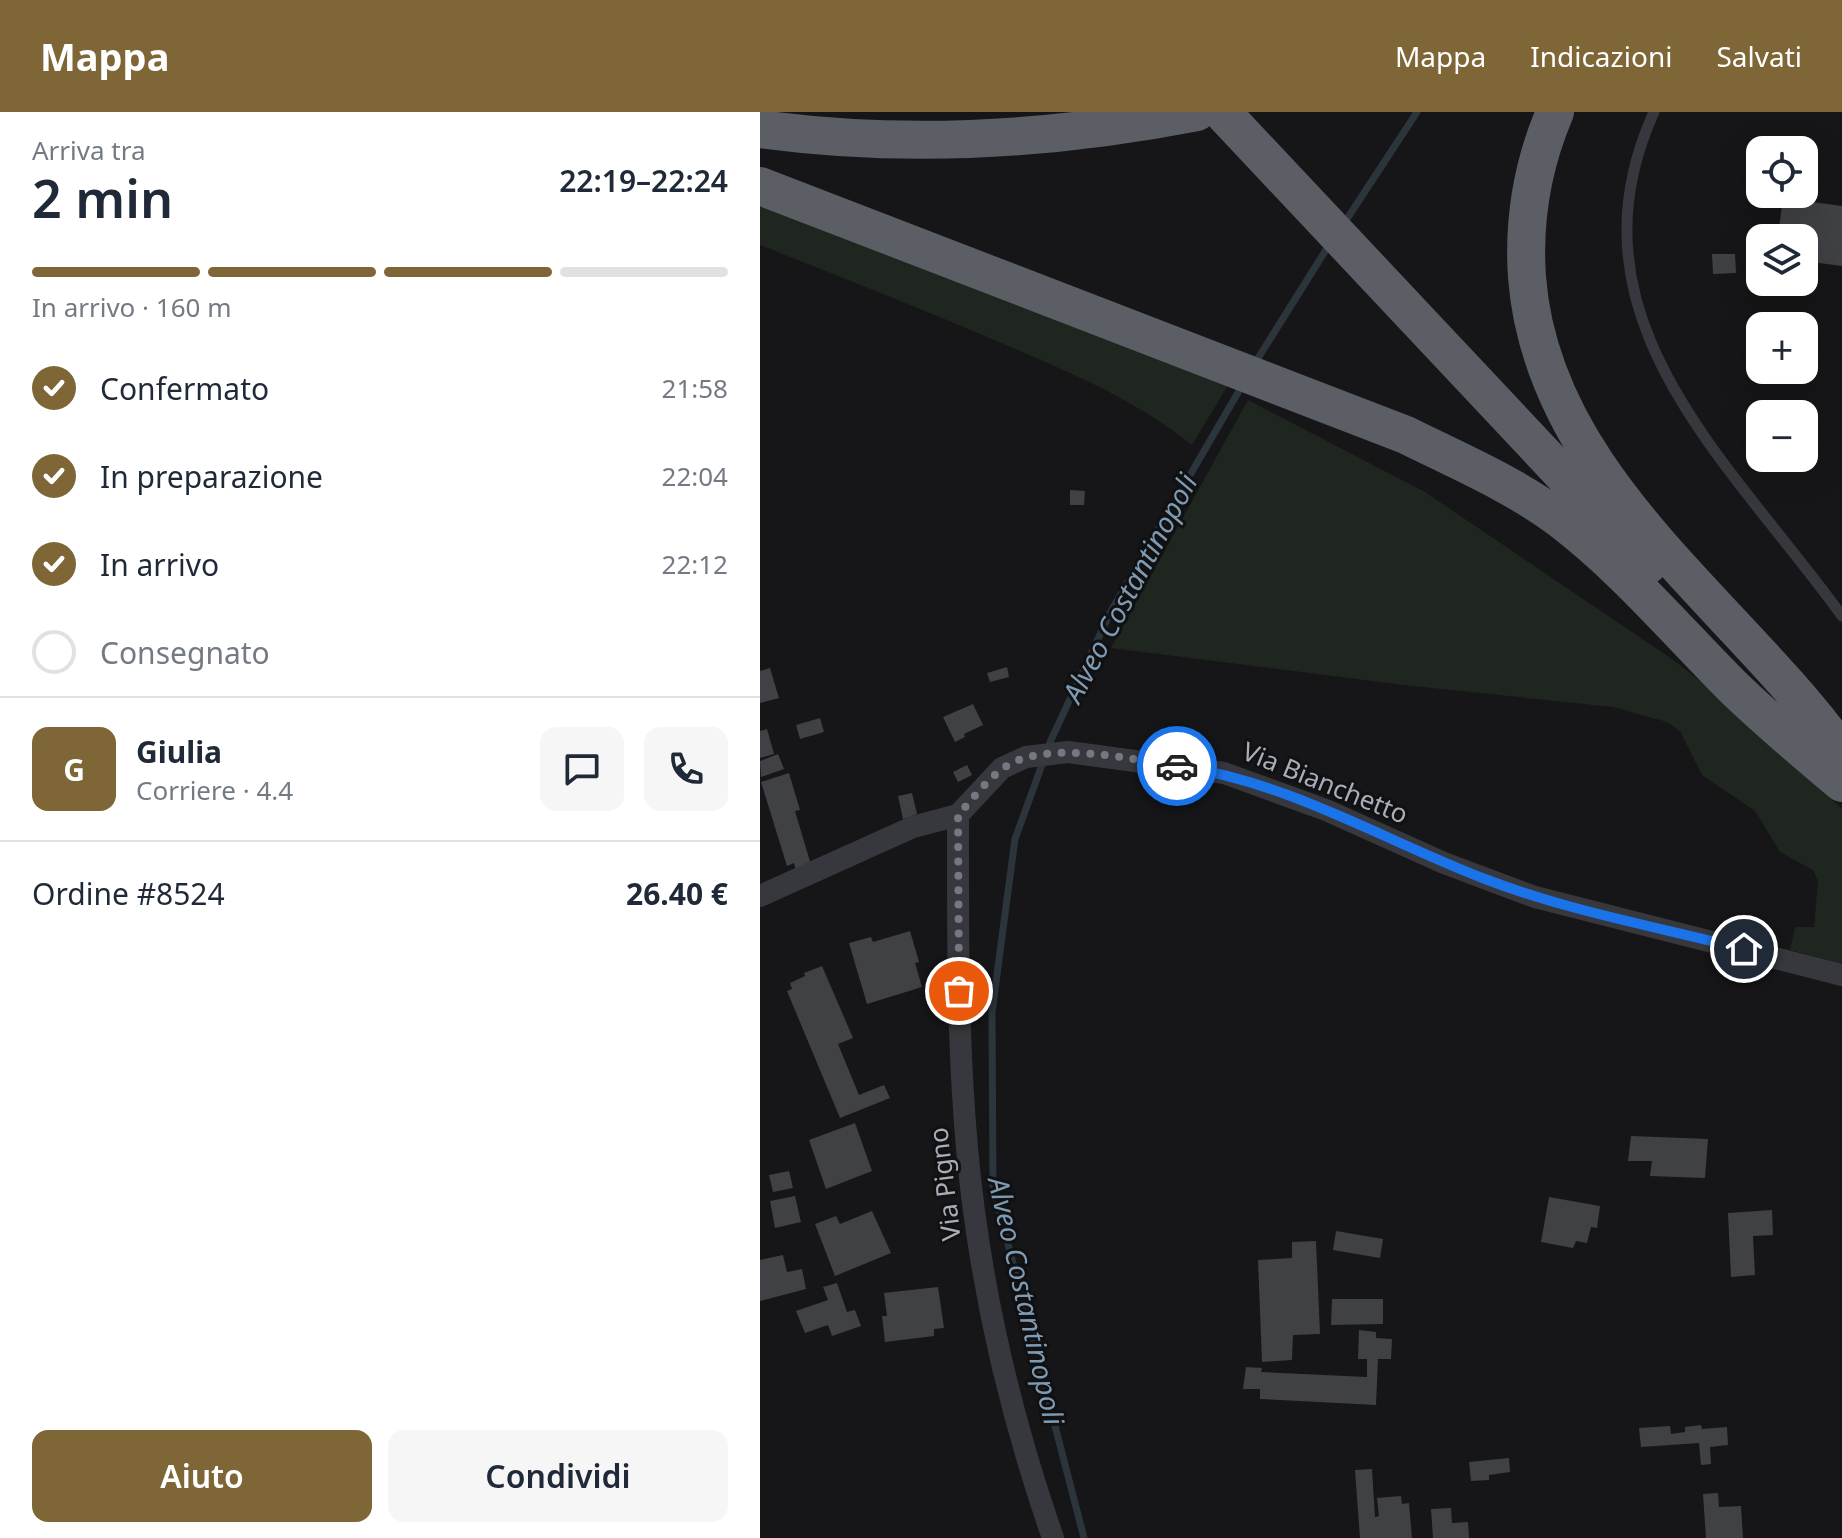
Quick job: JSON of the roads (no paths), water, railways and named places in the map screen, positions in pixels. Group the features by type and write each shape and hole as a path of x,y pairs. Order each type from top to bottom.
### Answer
{"highway":[{"path":"760,129 882,140 981,140 1141,123 1197,112"},
{"path":"1222,112 1842,770"},
{"path":"1555,112 1542,143 1529,194 1525,250 1529,307 1543,362 1565,414 1619,497 1768,661 1842,752"},
{"path":"760,186 1406,435 1496,480 1559,518 1640,590 1733,686 1842,783"}],"street":[{"name":"Via Bianchetto","path":"958,815 1002,768 1026,757 1068,752 1224,773 1326,810 1444,863 1535,897 1842,975"},
{"path":"760,896 913,827 958,815"},
{"name":"Via Pigno","path":"958,815 962,1083 979,1244 1010,1397 1053,1538"}],"lane":[{"path":"1654,112 1628,186 1625,237 1632,288 1647,339 1682,403 1725,469 1778,530 1842,616"}],"waterway":[{"name":"Alveo Costantinopoli","path":"1343,225 1417,112"},
{"name":"Alveo Costantinopoli","path":"1255,363 1329,245"},
{"name":"Alveo Costantinopoli","path":"1084,1538 993,1186 992,1012 1015,839 1051,740 1111,611 1243,384"}]}
